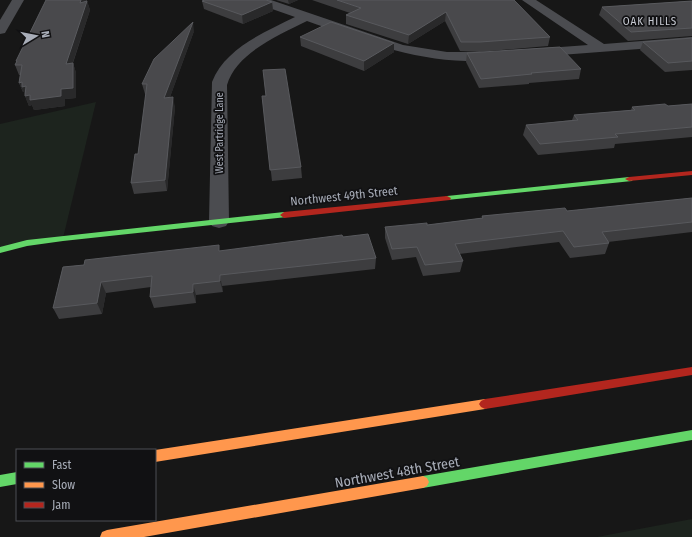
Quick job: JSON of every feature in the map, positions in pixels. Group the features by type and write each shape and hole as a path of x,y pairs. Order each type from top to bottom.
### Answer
{"main road":[{"name":"Northwest 49th Street","path":"0,250 27,243 49,240 219,221 692,173"},
{"path":"156,456 692,371"},
{"name":"Northwest 48th Street","path":"107,537 692,435"},
{"path":"0,481 16,478"}],"street":[{"path":"0,30 18,0"},
{"path":"259,0 399,48 419,53 462,58 509,55"},
{"path":"528,0 602,48"},
{"name":"West Partridge Lane","path":"219,221 219,85 222,75 229,65 239,56 304,16"},
{"path":"525,54 692,41"}],"shaded area":[{"path":"96,102 63,238 0,250 0,124"},
{"path":"692,519 692,537 597,537"}],"building":[{"path":"46,0 81,0 80,3 87,1 66,64 73,63 73,88 61,89 61,96 30,100 30,95 25,96 26,86 22,87 22,82 19,83 22,65 15,65"},
{"path":"266,0 272,2 242,15 202,1"},
{"path":"337,0 514,0 550,37 461,42 446,12 409,35 346,15 361,8"},
{"path":"692,1 692,28 631,32 602,7"},
{"path":"193,22 164,98 173,97 165,180 131,183 135,154 138,154 147,84 142,84 154,59"},
{"path":"331,22 394,43 364,61 300,37"},
{"path":"692,38 692,61 668,63 643,42"},
{"path":"560,47 581,69 481,79 467,53"},
{"path":"285,69 301,167 270,170 262,96 266,96 263,70"},
{"path":"665,104 668,106 692,104 692,127 615,134 618,137 540,144 526,125 578,120 574,115 635,110 632,107"},
{"path":"692,198 692,222 602,232 609,243 574,247 563,231 455,244 463,261 425,265 417,247 392,249 385,227 427,223 427,225 483,218 482,216 565,208 567,211"},
{"path":"368,234 376,258 220,275 220,281 193,284 193,292 150,297 152,276 101,282 97,303 53,308 63,267 84,265 85,260 219,245 219,251 342,235 343,237"}],"traffic: fast":[{"path":"447,198 629,179"},
{"path":"0,250 27,243 63,238 284,215"},
{"path":"423,482 692,435"},
{"path":"0,481 16,478"}],"traffic: slow":[{"path":"156,456 485,404"},
{"path":"107,537 423,482"}],"traffic: jam":[{"path":"629,179 692,173"},
{"path":"284,215 447,198"},
{"path":"485,404 692,371"}],"district":[{"name":"OAK HILLS","path":"650,21"}]}
